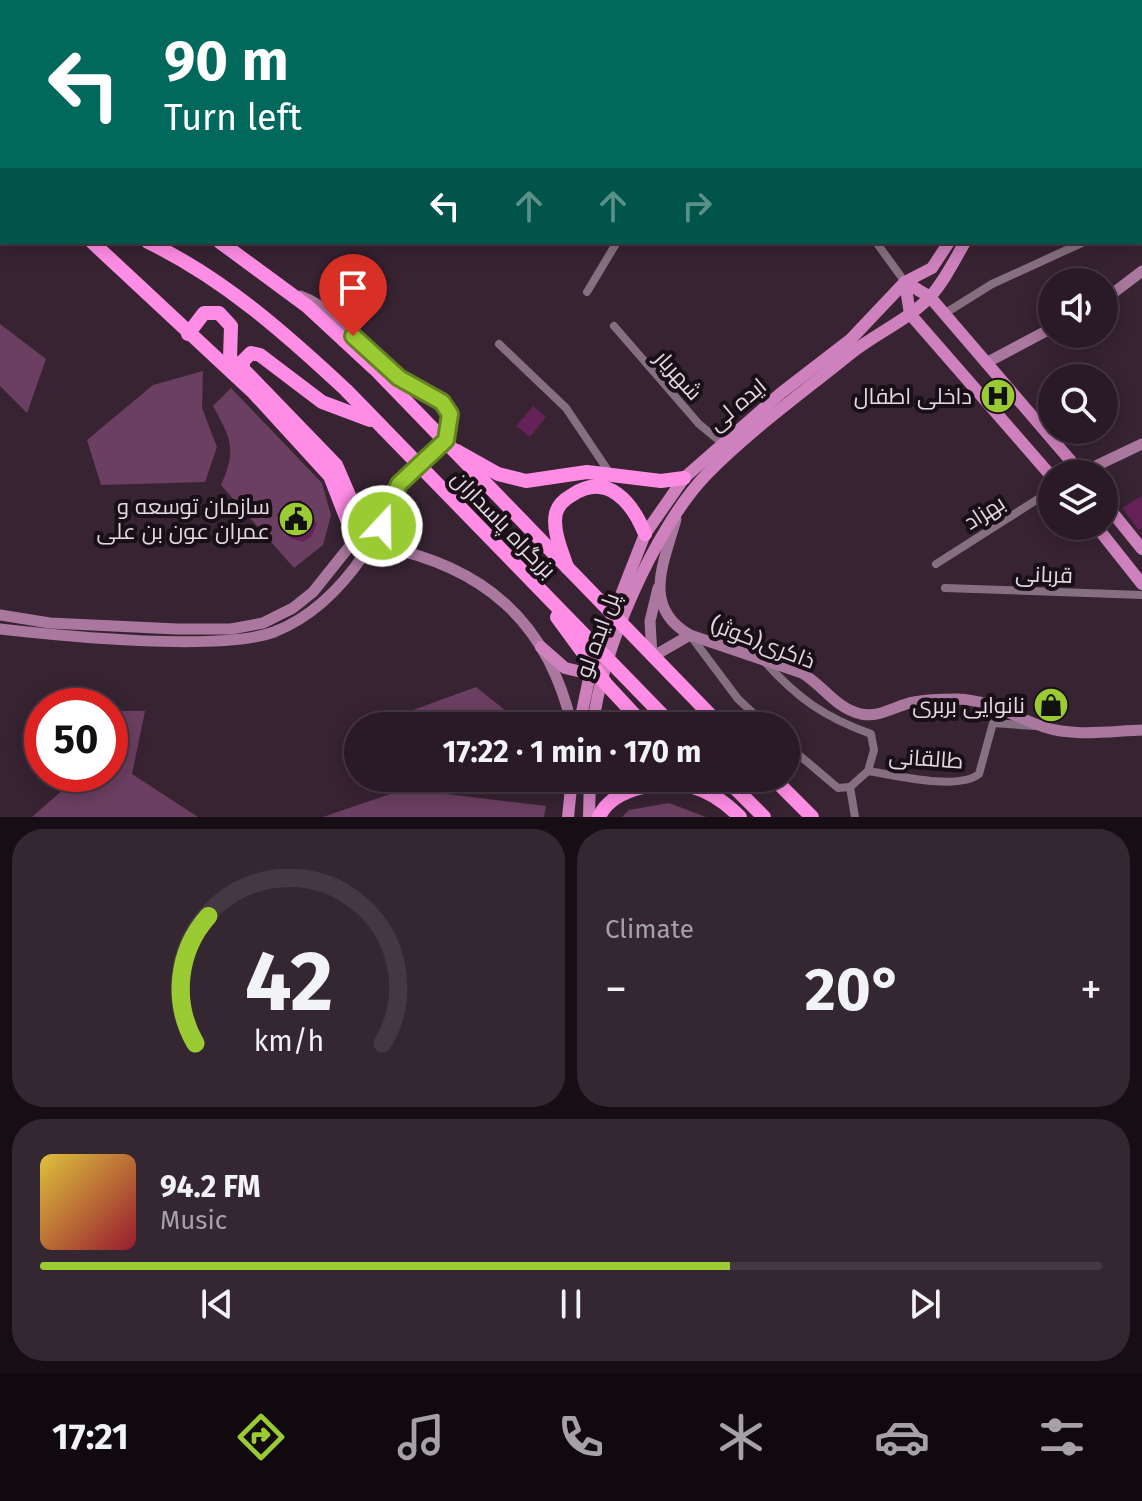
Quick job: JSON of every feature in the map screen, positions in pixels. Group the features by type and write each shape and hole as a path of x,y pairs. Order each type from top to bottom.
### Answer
{"highway":[{"path":"94,244 142,285 188,334 254,393 330,476 353,538"},
{"name":"بزرگراه پاسداران","path":"151,244 223,287 281,331 375,421 659,712"},
{"name":"بزرگراه پاسداران","path":"223,244 288,292 375,369 442,443 707,712"},
{"path":"188,334 204,313 219,313 231,326 230,359 336,465 351,500 377,528"},
{"path":"243,369 243,361 251,353 260,355 322,402 375,421"},
{"path":"442,443 498,474 526,481 609,472 661,481 684,478"},
{"path":"569,572 555,518 564,501 576,492 604,487 617,493 629,502 645,534"},
{"path":"547,599 570,639 633,712"},
{"path":"599,817 619,796 668,784 691,786 714,796 740,817"},
{"path":"739,792 764,817"},
{"path":"787,792 812,817"}],"main road":[{"name":"ایده لی","path":"631,585 645,534 684,478 722,443 851,339 905,282 932,268 948,244"},
{"name":"ایده لی","path":"631,585 678,511 705,476 861,345 910,314 930,297 964,244"},
{"path":"905,282 930,297 1070,460"},
{"path":"905,282 910,314 1038,461"},
{"path":"1118,519 1142,549"},
{"path":"1107,540 1142,584"},
{"name":"پل ایده لو","path":"582,712 590,674 631,585"},
{"name":"پل ایده لو","path":"594,712 596,695 631,585"},
{"path":"541,647 565,668 590,674"},
{"path":"568,817 571,792"},
{"path":"589,817 590,792"}],"street":[{"path":"587,292 616,244"},
{"path":"877,244 905,282"},
{"path":"944,314 992,284 1080,244"},
{"path":"1118,289 1142,271"},
{"path":"288,292 311,300 399,378 442,402 450,414 446,440 399,484 377,528 380,546"},
{"name":"شهریار","path":"614,326 699,424 722,443"},
{"path":"986,363 1038,335"},
{"path":"499,344 550,388 609,472"},
{"path":"1108,460 1142,444"},
{"name":"بهزاد","path":"936,564 1038,499"},
{"path":"652,657 650,621 678,511"},
{"path":"0,615 50,623 177,629 231,629 263,623 293,608 313,592 359,527 377,528"},
{"path":"353,538 365,553"},
{"path":"0,629 184,640 241,639 273,632 326,601 365,553 374,552 380,546"},
{"path":"380,546 424,554 465,572 525,620 541,647 567,712"},
{"name":"ذاکری(کوثر)","path":"658,588 668,620 690,635 802,673 815,681 838,706 863,715 879,714 913,702 957,699 991,703 1045,727 1069,732 1142,730"},
{"name":"قربانی","path":"945,588 1142,595"},
{"path":"690,635 738,699 752,712"},
{"name":"ذاکری(کوثر)","path":"652,657 690,635"},
{"path":"763,660 794,694 840,723 871,734 874,750 868,771"},
{"name":"طالقانی","path":"850,787 868,771 943,781 972,780 979,774 993,723 1045,727"},
{"path":"800,757 830,784 850,787 855,817"}],"shaded area":[{"path":"0,324 46,359 27,413 0,386"},
{"path":"203,371 202,408 217,447 205,482 101,485 87,440 153,385"},
{"path":"231,388 322,483 331,515 323,545 294,568 221,485 229,462 230,444 213,406"},
{"path":"476,687 507,712 408,712"},
{"path":"128,711 145,711 132,774 198,817 32,817 60,792 128,792"},
{"path":"396,792 430,792 546,806 544,817 323,817"},
{"path":"669,803 706,817 622,817 629,810"}],"building":[{"path":"533,406 546,417 530,437 516,426"},
{"path":"1142,496 1142,528 1139,530 1122,508"},
{"name":"سازمان توسعه و عمران عون بن علی","path":"301,500 317,524 311,537 303,542 290,538 280,528 277,514 288,502"},
{"path":"767,639 780,643 777,656 763,652"}],"place":[{"name":"داخلی اطفال","path":"998,396"},
{"name":"سازمان توسعه و عمران عون بن علی","path":"296,519"},
{"name":"نانوایی بربری","path":"1051,705"}],"route":[{"path":"353,336 399,378 442,402 450,414 446,440 399,484 382,526"}]}
